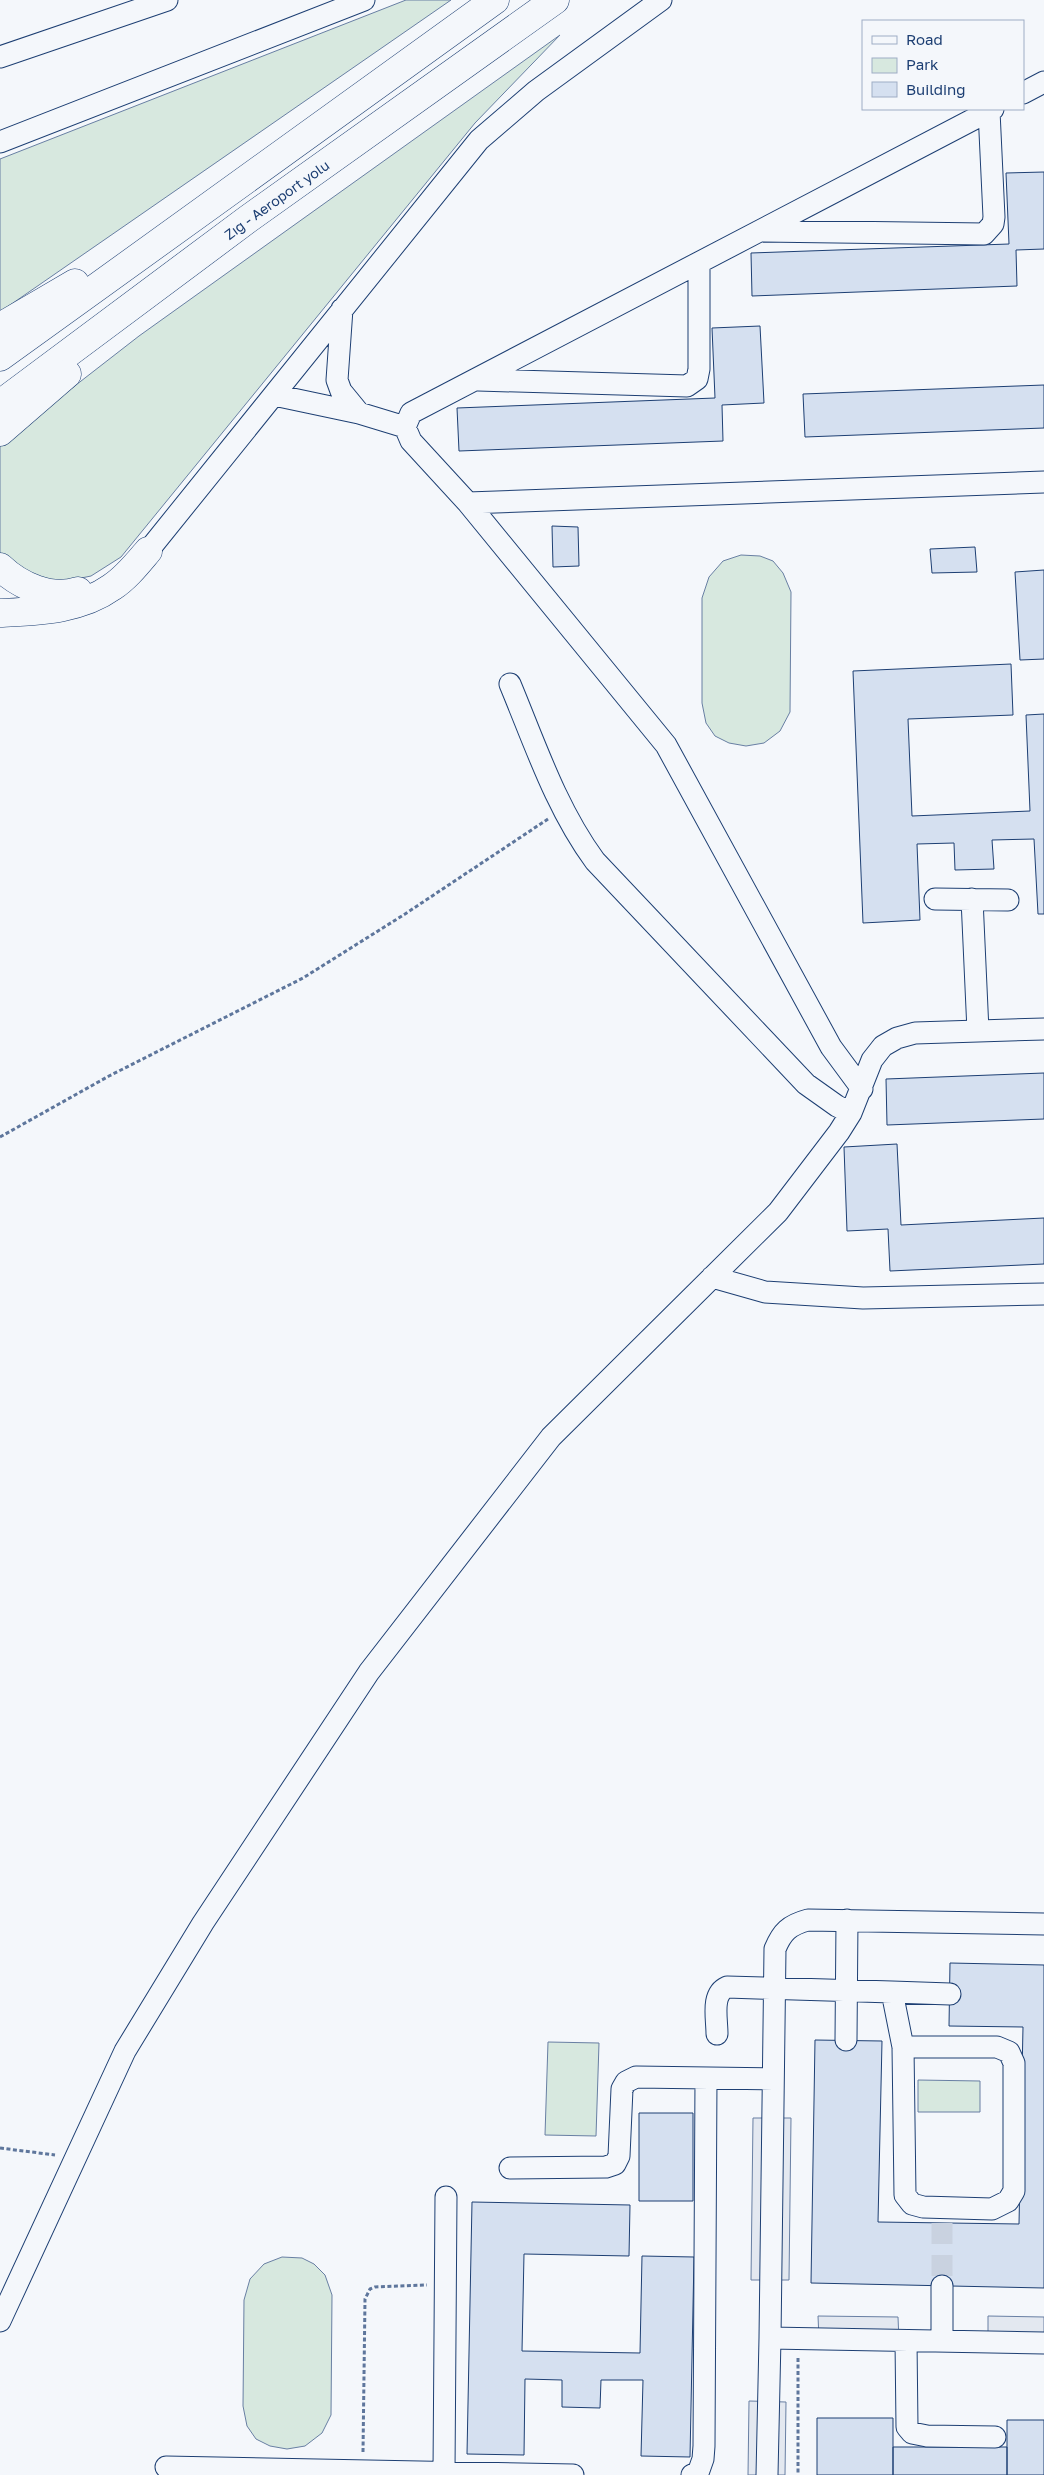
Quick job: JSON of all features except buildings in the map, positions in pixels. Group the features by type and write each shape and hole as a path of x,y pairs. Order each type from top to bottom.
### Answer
{"highway":[{"path":"0,357 495,0"},
{"name":"Zığ - Aeroport yolu","path":"0,404 248,219 555,0"},
{"path":"0,328 231,190"},
{"path":"0,432 248,219"},
{"path":"0,567 9,576 27,586 50,593 73,592 98,584 121,572 148,551"},
{"path":"0,612 65,608 90,599 112,588 148,551"}],"street":[{"path":"0,57 167,0"},
{"path":"0,142 364,0"},
{"path":"148,551 479,140 536,91 661,0"},
{"path":"1024,92 1044,82"},
{"path":"759,231 984,234 993,224 994,217 991,110 759,231 475,380 411,413 405,427 411,441 468,503 666,745 831,1046 862,1089"},
{"path":"475,380 687,386 697,379 699,369 698,263"},
{"path":"342,309 337,380 341,391 359,413"},
{"path":"274,395 359,413 405,427"},
{"path":"468,503 1044,482"},
{"path":"510,684 575,834 595,861 806,1084 851,1114"},
{"path":"935,899 1008,900"},
{"path":"972,899 978,1031"},
{"path":"0,2320 125,2051 203,1923 369,1672 551,1437 778,1212 851,1114 872,1060 883,1046 897,1038 915,1033 1044,1029"},
{"path":"712,1277 765,1292 863,1298 1044,1294"},
{"path":"767,2475 775,1949 781,1934 793,1924 808,1920 1044,1924"},
{"path":"846,2040 847,1920"},
{"path":"717,2034 717,1996 721,1990 728,1986 950,1994"},
{"path":"892,1992 903,2046 905,2195 912,2204 942,2215 992,2208 1008,2201 1014,2191 1014,2063 1009,2052 997,2047 903,2046"},
{"path":"510,2168 606,2167 615,2164 619,2156 622,2089 626,2082 636,2077 774,2078"},
{"path":"692,2475 698,2473 701,2467 704,2446 706,2078"},
{"path":"444,2472 446,2197"},
{"path":"942,2286 942,2341"},
{"path":"770,2338 1044,2343"},
{"path":"906,2340 907,2427 912,2433 927,2436 995,2438"},
{"path":"166,2467 573,2475"}],"path":[{"path":"0,1137 109,1076 303,978 405,914 563,809"},
{"path":"0,2148 75,2158"},
{"path":"363,2471 366,2299 370,2289 375,2287 445,2285"},
{"path":"798,2358 798,2475"}],"green space":[{"path":"406,0 451,0 0,312 0,159"},
{"path":"560,35 475,123 121,557 91,576 57,583 11,565 0,553 0,444 139,336"},
{"path":"741,555 760,556 773,561 783,573 791,592 790,712 780,731 764,743 746,746 729,743 715,736 706,723 702,703 702,598 709,577 723,561"},
{"path":"548,2042 599,2043 596,2136 545,2135"},
{"path":"918,2080 980,2081 980,2112 918,2112"},
{"path":"282,2257 302,2258 314,2264 325,2275 332,2295 331,2415 322,2433 305,2446 287,2449 270,2446 256,2439 247,2426 243,2406 244,2300 250,2279 264,2264"}],"shaded area":[{"path":"753,2118 791,2118 789,2280 751,2280"},
{"path":"818,2316 898,2317 899,2341 819,2339"},
{"path":"988,2316 1044,2317 1044,2343 988,2342"},
{"path":"749,2401 786,2402 785,2475 748,2475"}],"tunnel":[{"path":"942,2223 942,2286"}]}
